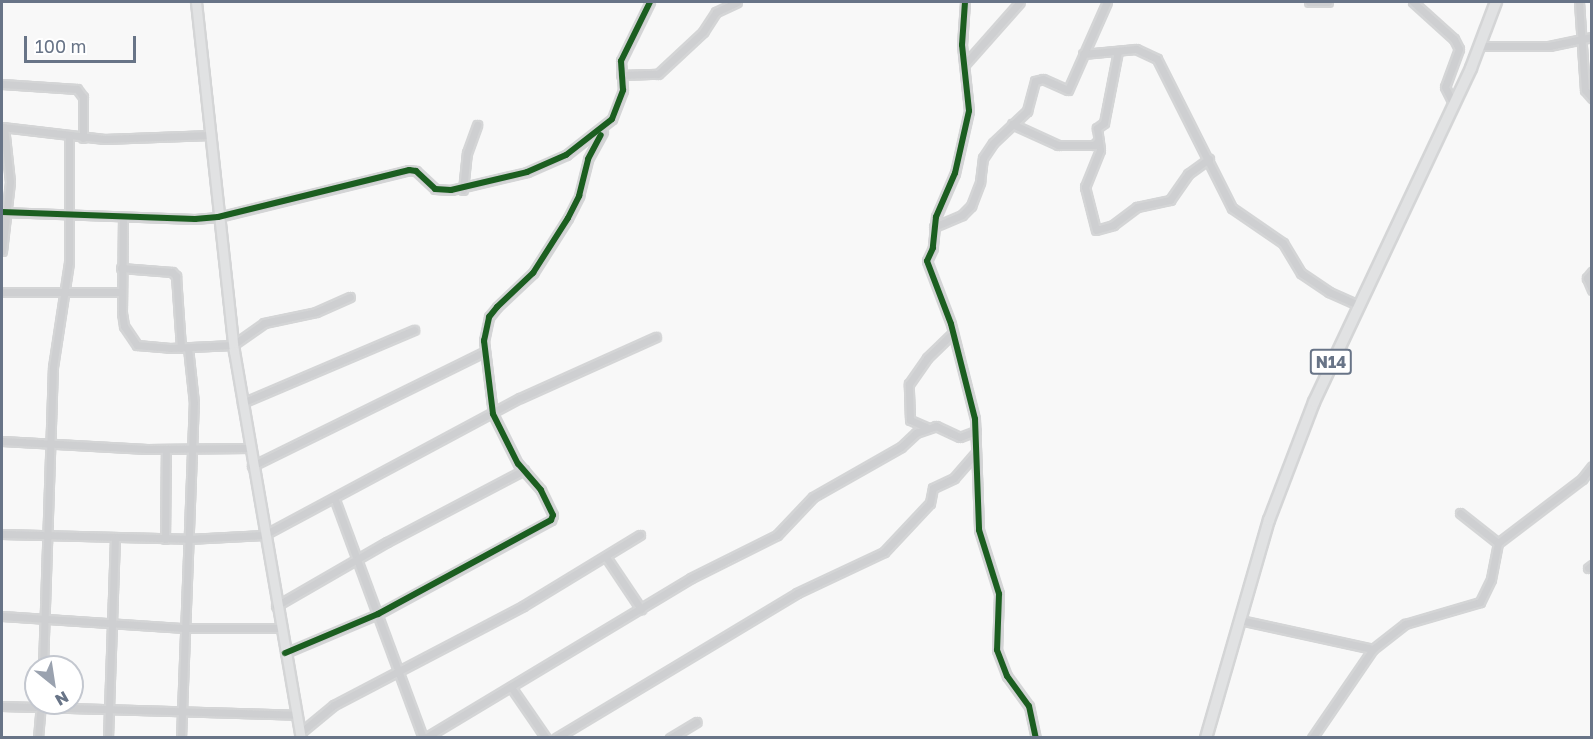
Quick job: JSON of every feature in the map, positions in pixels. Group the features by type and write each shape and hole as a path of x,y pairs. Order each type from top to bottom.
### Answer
{"main road":[{"path":"196,2 233,345 276,606 301,735"},
{"name":"N14","path":"1206,738 1240,620 1290,462 1358,304 1454,105 1496,2"}],"street":[{"path":"285,653 378,614 551,520 553,515 541,490 524,470 493,414 484,352 489,317 533,273 568,218 579,196 588,159 619,105 623,90 621,61 650,2"},
{"path":"621,75 658,74 703,32 716,12 737,2"},
{"path":"965,2 962,45 966,63 969,111 956,173 934,227 933,248 927,261 951,335 976,431 979,530 999,594 997,650 1007,676 1029,706 1036,738"},
{"path":"966,63 1020,2"},
{"path":"934,227 962,215 971,206 981,182 983,158 1012,124 1027,111 1035,81 1043,79 1068,90 1107,2"},
{"path":"1309,2 1328,2"},
{"path":"1413,2 1454,39 1459,49 1445,87 1454,105"},
{"path":"1580,2 1580,40 1585,90 1592,98"},
{"path":"1480,46 1527,48 1592,37"},
{"path":"1083,54 1136,49 1157,59 1232,208 1283,243 1301,273 1329,292 1358,304"},
{"path":"1118,51 1104,123 1097,128 1100,150 1085,195 1094,210 1096,230 1102,231 1137,207 1170,200 1188,174 1209,159"},
{"path":"2,84 76,89 83,97 83,138"},
{"path":"1012,124 1058,145 1078,147 1098,141"},
{"path":"463,190 467,153 477,125"},
{"path":"2,251 10,182 3,127 83,138 211,135"},
{"path":"5,212 123,218 218,217 410,170 416,171 435,189 463,190 548,165 604,129"},
{"path":"43,655 53,366 66,292 69,137"},
{"path":"123,218 121,292 124,326 137,345 184,348 233,345 264,323 316,312 350,297"},
{"path":"121,268 172,272 180,283 184,348 194,403 180,738"},
{"path":"1592,272 1587,278 1592,290"},
{"path":"2,292 121,292"},
{"path":"242,403 414,330"},
{"path":"926,428 910,420 909,384 927,358 951,335"},
{"path":"2,534 165,539 264,535 335,500 493,414 656,337"},
{"path":"252,466 484,352"},
{"path":"335,500 424,738 691,578 777,535 813,497 878,462 926,428 936,426 960,437 976,431"},
{"path":"2,441 50,446 166,449 249,448"},
{"path":"165,539 166,449"},
{"path":"556,738 787,598 884,552 930,503 933,488 954,478 976,453"},
{"path":"1312,738 1372,649 1405,624 1480,602 1491,579 1498,543 1582,479 1592,466"},
{"path":"276,606 357,559 524,470"},
{"path":"1460,513 1498,543"},
{"path":"301,735 334,705 523,606 640,535"},
{"path":"108,738 115,538"},
{"path":"606,556 641,609"},
{"path":"2,616 45,616 185,628 280,628"},
{"path":"1240,620 1372,649"},
{"path":"512,687 546,738"},
{"path":"2,706 24,706"},
{"path":"84,710 297,715"},
{"path":"38,738 39,715"},
{"path":"670,738 697,722"}],"cycle path":[{"path":"2,212 195,219 218,217 409,170 416,171 435,189 451,190 527,172 566,155 612,119 623,90 621,61 650,2"},
{"path":"965,2 962,45 969,111 955,173 936,217 933,248 927,261 951,324 975,419 979,530 999,594 997,650 1007,676 1029,706 1036,738"},
{"path":"285,653 378,614 551,520 553,515 541,490 518,464 493,414 484,341 489,317 533,273 568,218 579,196 588,159 601,135"}]}
